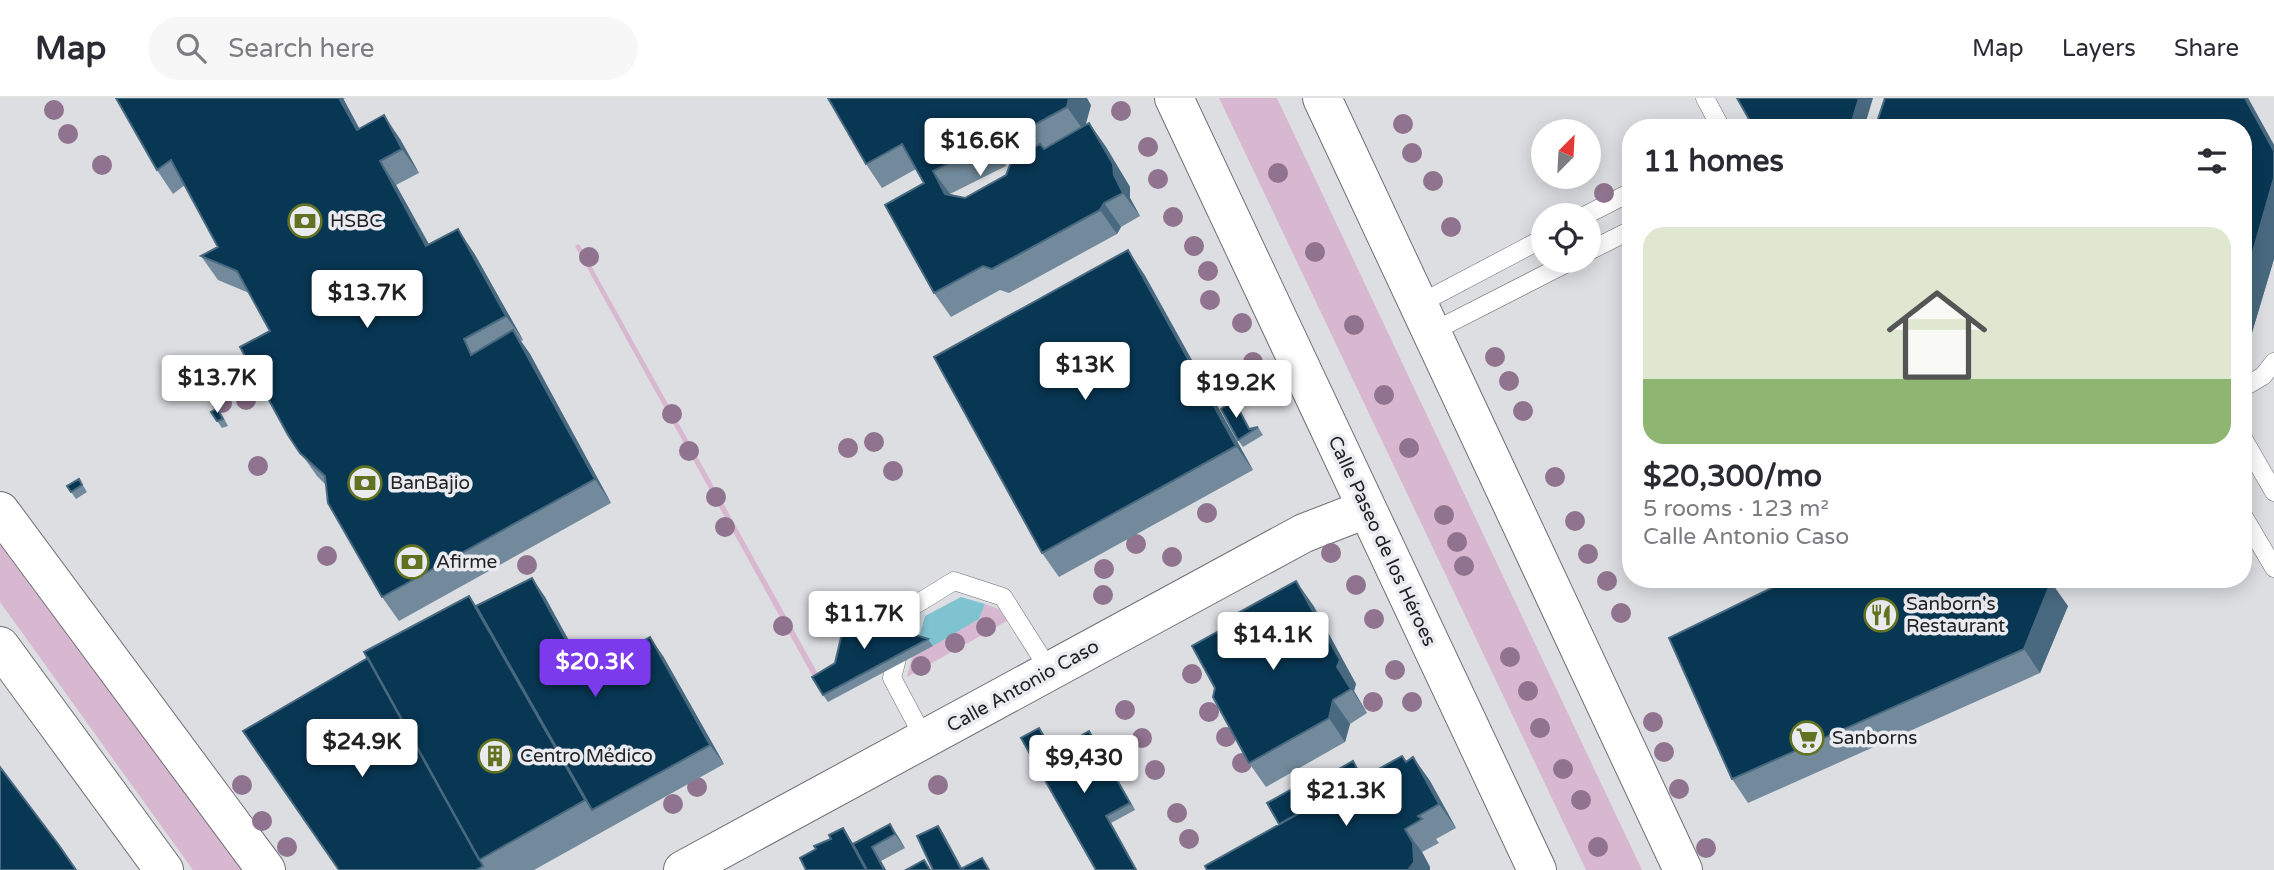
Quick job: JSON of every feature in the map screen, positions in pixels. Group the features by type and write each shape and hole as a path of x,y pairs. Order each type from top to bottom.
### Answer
{"main road":[{"name":"Calle Paseo de los Héroes","path":"1174,98 1537,870"},
{"path":"1322,98 1683,870"},
{"name":"Calle Antonio Caso","path":"682,870 1304,533 1366,509"},
{"path":"0,510 266,870"},
{"path":"0,646 164,870"}],"lane":[{"path":"1704,98 1716,119"},
{"path":"1601,207 1622,197"},
{"path":"1601,245 1622,234"},
{"path":"1426,318 1531,247"},
{"path":"1426,318 1540,273"},
{"path":"2252,382 2263,376 2274,362"},
{"path":"2252,454 2274,492"},
{"path":"2252,531 2274,568"},
{"path":"925,740 892,678 910,608 954,581 1003,597 1050,671"}],"shaded area":[{"path":"1219,98 1277,98 1642,870 1586,870"},
{"path":"579,244 822,681 817,684 575,246"},
{"path":"0,537 244,870 193,870 0,602"},
{"path":"985,604 999,609 1007,621 907,677 912,657 979,619"}],"water":[{"path":"961,597 985,604 979,619 933,646 918,641 925,616"}],"building":[{"path":"116,98 339,98 357,130 384,115 402,149 380,161 426,246 458,229 506,316 464,339 471,355 513,330 595,479 382,597 328,503 325,476 300,453 288,435 240,347 270,331 237,271 201,256 218,247 171,160 157,170"},
{"path":"828,98 1069,98 1067,107 1025,130 1009,124 986,135 990,143 933,171 945,194 965,198 1006,175 1012,160 1040,144 1044,149 1089,123 1113,164 1114,175 1123,193 1104,203 1100,210 992,269 983,266 934,293 885,205 924,183 902,144 866,164"},
{"path":"1737,98 1859,98 1853,119 1749,119"},
{"path":"1885,98 2245,98 2274,151 2274,178 2252,255 2252,119 1878,119"},
{"path":"1128,250 1236,446 1042,553 934,357"},
{"path":"1234,400 1249,429 1258,427 1238,440 1221,409"},
{"path":"217,408 223,419 217,421 211,412"},
{"path":"79,479 82,485 71,492 67,486"},
{"path":"532,578 584,673 650,637 710,745 592,810 476,606"},
{"path":"1296,581 1340,660 1337,667 1351,689 1333,700 1329,718 1249,763 1213,697 1215,688 1192,646 1226,627 1229,618"},
{"name":"Sanborns","path":"1772,588 2049,588 2024,649 1732,779 1669,638"},
{"name":"Centro Médico","path":"469,596 585,800 479,860 364,652"},
{"path":"847,612 928,639 823,695 812,677 835,663"},
{"path":"368,658 483,866 476,870 339,870 243,731"},
{"path":"1039,728 1053,752 1089,731 1130,803 1106,816 1136,870 1096,870 1021,738"},
{"path":"1402,756 1406,762 1413,757 1439,804 1418,816 1422,819 1405,829 1413,843 1414,862 1408,870 1207,870 1205,866"},
{"path":"1353,761 1362,778 1279,824 1267,803 1299,785 1307,787"},
{"path":"0,767 58,844 76,870 0,870"},
{"path":"890,824 895,834 872,847 884,870 867,870 853,844"},
{"path":"938,826 961,869 982,858 989,870 933,870 917,836"},
{"path":"843,828 866,870 806,870 800,858 816,849 814,846 831,839 829,835"},
{"path":"924,860 930,870 906,870"}],"place":[{"name":"HSBC","path":"305,221"},
{"name":"BanBajio","path":"365,483"},
{"name":"Afirme","path":"412,562"},
{"name":"Sanborn's Restaurant","path":"1881,615"},
{"name":"Sanborns","path":"1807,738"},
{"name":"Centro Médico","path":"495,756"}]}
